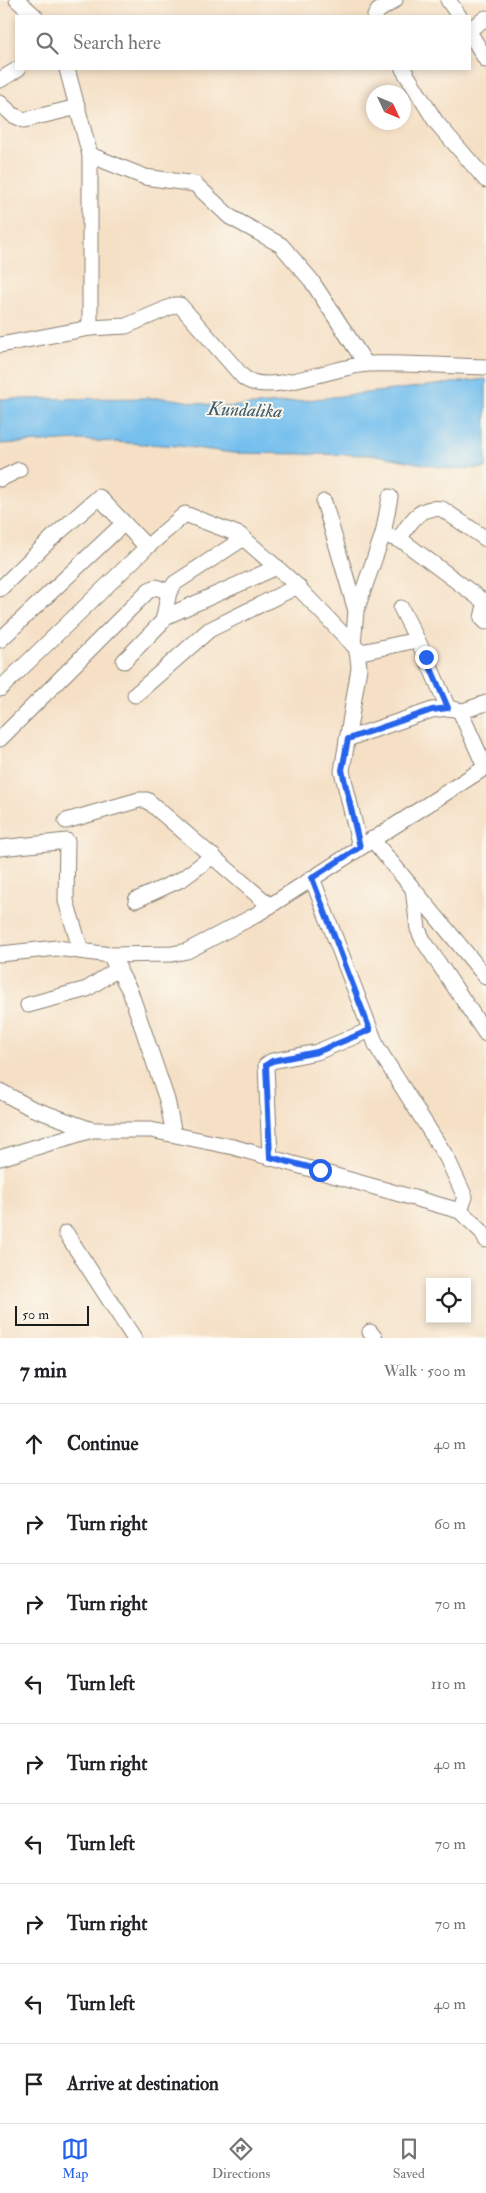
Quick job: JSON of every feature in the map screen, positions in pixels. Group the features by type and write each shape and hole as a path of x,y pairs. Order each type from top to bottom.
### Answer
{"street":[{"path":"17,0 34,15"},
{"path":"376,15 395,0"},
{"path":"448,0 458,15"},
{"path":"471,28 486,18"},
{"path":"471,35 486,60"},
{"path":"0,80 16,70"},
{"path":"406,70 436,122 486,180"},
{"path":"68,71 90,155 90,328"},
{"path":"0,103 13,115 24,120 78,107"},
{"path":"90,155 145,177 195,184 230,217 281,245 311,280 366,364"},
{"path":"0,345 90,328 126,326 175,305 180,305 248,382 265,384 305,378 366,364 486,367"},
{"path":"0,479 19,470"},
{"path":"0,589 51,539 100,497 147,547"},
{"path":"390,497 383,534 356,611 355,649 359,668 342,770 366,843 413,889 486,977"},
{"path":"324,502 356,611"},
{"path":"399,540 412,520 420,512 435,508 442,509 486,540"},
{"path":"0,689 147,547 185,514 244,538 298,586 355,649"},
{"path":"0,640 124,523"},
{"path":"383,534 399,540 483,601 485,607 482,618 486,622"},
{"path":"124,661 161,624 165,617 170,592 178,580 244,538"},
{"path":"165,617 277,567"},
{"path":"135,695 208,630 298,586"},
{"path":"0,739 149,590 156,587 170,592"},
{"path":"0,954 57,948 110,955 187,952 270,906 486,767 401,608"},
{"path":"355,649 417,640"},
{"path":"348,739 432,710 468,710 486,703"},
{"path":"66,820 139,800 147,800 270,906"},
{"path":"0,848 67,840 66,900 81,951"},
{"path":"136,900 182,879 213,856"},
{"path":"316,876 370,1030 383,1059 447,1158 465,1197 460,1210"},
{"path":"413,889 418,929 423,940 486,1034"},
{"path":"110,955 119,968 130,991 166,1100 174,1134"},
{"path":"28,1005 87,989 119,968"},
{"path":"270,1157 266,1065 272,1061 312,1053 370,1030"},
{"path":"0,1092 32,1108 92,1130"},
{"path":"0,1158 92,1130 151,1130 270,1157 460,1210 485,1234"},
{"path":"66,1234 127,1336"}],"water":[{"name":"Kundalika","path":"486,379 486,468 449,469 376,455 233,453 179,446 80,440 0,444 0,399 166,398 224,407 282,403"}],"route":[{"path":"320,1170 270,1157 266,1065 272,1061 317,1052 370,1030 312,878 360,847 342,770 348,739 432,710 448,708 426,657"}]}
